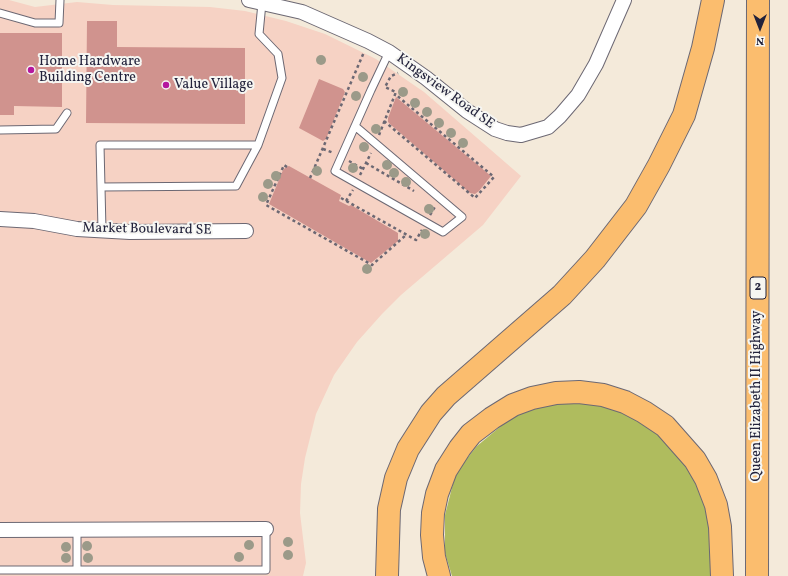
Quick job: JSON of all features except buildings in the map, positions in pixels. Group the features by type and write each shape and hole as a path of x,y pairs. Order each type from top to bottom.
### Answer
{"highway":[{"path":"389,570 389,509 396,478 408,449 431,413 446,396 562,295 595,259 636,206 659,165 684,115 701,54 713,0"},
{"name":"Queen Elizabeth II Highway","path":"757,576 758,0"},
{"path":"439,576 434,557 432,535 433,513 437,494 446,470 460,448 472,434 492,418 514,405 532,398 556,393 579,392 603,395 625,402 644,412 665,426 695,460 706,479 716,505 720,527 722,576"}],"street":[{"name":"Kingsview Road SE","path":"255,1 302,12 345,29 389,52 467,111 495,129 507,133 521,134 533,132 548,126 560,116 578,95 596,64 624,0"},
{"name":"Market Boulevard SE","path":"0,219 34,220 78,229 130,232 246,231"},
{"path":"0,530 266,529"}],"lane":[{"path":"0,13 35,23 59,23 60,0"},
{"path":"101,187 236,186 258,145 282,78 278,54 259,34 255,1"},
{"path":"355,126 462,217 443,232 335,171 355,126 389,52"},
{"path":"0,130 56,129 67,113"},
{"path":"102,230 100,145 258,145"},
{"path":"77,529 77,570"},
{"path":"0,570 66,573 77,570 131,573 266,573 266,529"}],"path":[{"path":"310,178 368,41"},
{"path":"384,121 475,198 494,177 395,94 396,92 385,87 391,76 411,68"},
{"path":"346,201 357,183 376,143 395,94"},
{"path":"287,167 284,165 266,205 372,265 406,235"}],"shaded area":[{"path":"0,0 9,0 35,7 77,2 113,5 210,7 245,11 286,21 325,34 376,59 424,92 521,176 483,225 401,295 382,314 357,342 334,375 316,414 305,458 301,484 300,513 306,563 303,576 0,576"}],"green space":[{"path":"593,402 623,409 661,431 696,477 708,513 712,576 452,576 445,553 445,515 456,472 477,446 513,416 544,404"}],"place":[{"name":"Home Hardware Building Centre","path":"31,70"},
{"name":"Value Village","path":"166,85"}]}
